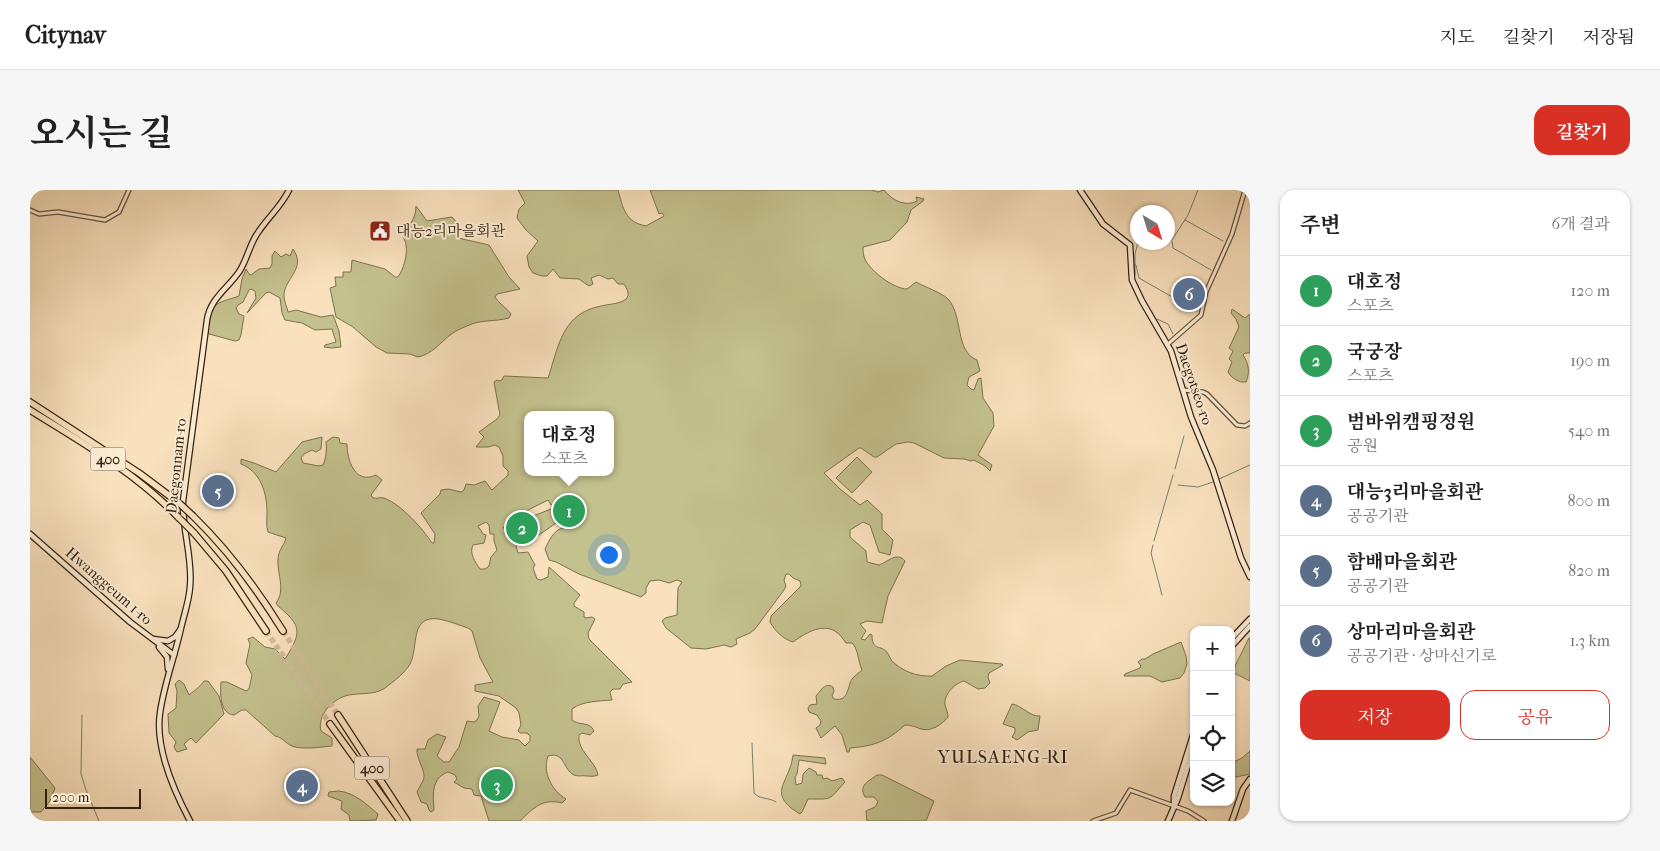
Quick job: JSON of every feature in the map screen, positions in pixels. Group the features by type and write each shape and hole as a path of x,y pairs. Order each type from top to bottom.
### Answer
{"highway":[{"name":"400","path":"30,402 139,473 179,503 220,544 250,579 283,631"},
{"name":"400","path":"30,410 121,468 155,495 194,533 226,571 266,631"},
{"name":"400","path":"338,714 406,821"},
{"name":"400","path":"330,724 400,821"}],"street":[{"path":"30,210 39,214 58,212 105,220 119,212 129,190"},
{"name":"Daegonnam-ro","path":"190,821 178,797 165,758 160,737 160,713 190,586 183,525 184,498 208,314 214,301 238,274 258,233 281,204 289,190"},
{"name":"Daegotseo-ro","path":"1080,190 1103,224 1130,245 1132,280 1142,301 1168,344 1175,361 1191,417 1215,475 1241,558 1250,577"},
{"path":"1168,344 1201,315 1206,292 1232,234 1246,190"},
{"path":"1183,390 1203,392 1238,425 1245,426 1250,423"},
{"name":"Hwanggeum 1-ro","path":"30,534 111,606 174,655"},
{"path":"1235,635 1250,619"},
{"path":"1235,643 1250,626"},
{"path":"152,639 168,641 181,628"},
{"path":"152,639 167,657 168,676"},
{"path":"1174,805 1174,796 1190,745"},
{"path":"1168,821 1181,790 1190,760"},
{"path":"1232,821 1242,789 1250,779"},
{"path":"1093,821 1116,813 1130,790 1174,805 1204,821"}],"shaded area":[{"path":"518,190 618,190 629,218 646,226 664,216 662,213 659,214 650,190 872,190 878,192 884,190 891,197 902,203 915,202 917,201 916,197 924,199 911,210 907,222 890,240 863,247 864,256 872,269 889,283 907,289 916,282 938,292 948,299 953,306 965,349 970,356 977,360 980,371 969,377 967,385 974,390 978,379 981,378 983,398 993,413 994,426 978,455 992,465 990,471 974,460 944,458 914,443 908,442 896,444 877,457 859,448 824,473 860,505 867,500 882,514 882,529 893,540 890,555 879,552 870,525 863,522 850,530 850,537 866,551 867,562 879,565 896,557 902,558 905,561 888,596 882,623 867,621 860,624 866,631 861,639 865,640 870,634 872,635 873,643 886,651 896,665 910,673 921,675 932,676 946,666 960,660 1002,664 989,673 990,683 985,688 978,689 964,681 961,682 946,697 945,705 948,717 936,727 927,730 905,725 880,742 850,748 849,752 847,752 842,735 835,726 821,738 816,728 820,725 821,721 817,715 809,712 808,708 810,705 817,704 816,696 821,689 828,685 833,687 832,696 834,699 845,696 852,679 862,670 854,645 846,643 835,631 824,628 813,630 793,642 780,634 770,622 771,616 800,587 800,581 786,574 784,590 755,629 736,639 737,644 731,647 724,645 706,649 691,648 666,628 662,621 665,618 677,615 678,588 682,582 677,580 669,583 659,580 650,581 646,588 646,593 641,597 579,574 549,560 545,549 553,534 558,530 580,522 579,512 571,501 566,499 551,505 548,500 530,509 503,528 561,505 565,515 556,520 556,523 539,535 516,546 518,553 528,552 535,565 533,568 537,579 541,580 548,577 549,567 580,595 574,606 584,612 584,617 595,619 588,633 589,639 632,682 623,684 620,689 613,689 610,692 612,700 586,703 572,709 572,720 590,726 594,731 590,735 582,733 579,735 579,741 598,775 574,775 570,773 561,758 554,755 548,756 546,762 547,775 556,791 566,799 562,803 549,802 539,805 520,821 489,821 481,796 474,795 472,789 464,788 454,782 457,779 455,775 448,772 438,778 434,788 434,810 431,812 427,804 421,802 417,792 424,774 417,749 425,749 428,740 437,734 446,737 437,756 444,762 449,762 459,747 467,721 474,722 477,720 479,716 478,706 484,697 500,702 489,731 502,737 519,740 525,746 530,741 530,736 527,733 520,733 518,731 521,725 516,708 499,696 475,691 475,685 493,682 480,658 472,631 439,619 430,619 423,622 419,627 410,664 402,674 385,688 371,693 345,696 330,705 323,715 320,725 321,731 332,738 332,746 306,748 292,746 275,736 246,710 242,710 234,715 226,711 222,703 221,682 227,682 246,691 249,689 252,675 246,663 250,644 248,639 253,637 265,647 275,649 285,659 297,636 297,630 292,619 276,603 281,587 278,557 286,538 268,532 267,505 262,484 254,472 241,464 241,459 276,472 302,442 322,437 321,449 316,452 312,450 301,458 303,463 319,466 323,465 325,460 326,442 333,437 339,438 340,443 347,444 351,463 358,474 363,477 376,475 382,480 371,495 373,498 384,498 391,501 404,511 434,543 435,534 421,513 440,494 441,490 448,489 461,492 466,484 474,485 485,481 492,490 508,475 508,471 503,466 503,456 499,447 495,445 476,447 484,437 479,432 500,415 494,382 502,380 504,376 548,378 560,342 569,325 582,313 599,306 617,303 626,299 628,291 624,284 618,284 613,278 608,279 599,275 591,278 593,284 589,286 579,279 560,278 553,269 547,276 533,273 529,267 527,256 538,241 517,218 519,209 525,203","holes":["486,522 489,525 490,534 494,534 497,550 491,557 489,566 485,569 480,569 473,557 472,548 473,545 484,543 486,535 483,534 478,526"]},
{"path":"416,206 427,221 452,217 458,224 458,238 489,245 509,277 520,289 497,294 495,297 511,314 509,318 472,324 452,334 432,351 418,357 410,354 387,353 376,347 353,327 336,317 330,288 336,286 335,277 343,277 343,272 351,272 352,260 385,269 395,277 398,277 406,257 406,246 403,237 413,219"},
{"path":"293,249 298,262 285,290 284,298 288,312 296,310 321,317 333,315 339,331 341,347 324,347 336,342 332,329 315,330 302,323 285,320 280,298 269,292 247,313 256,298 255,291 251,289 243,302 236,308 239,314 244,316 239,340 235,341 209,334 208,322 212,310 219,303 239,296 246,269 251,275 259,269 270,268 275,251 281,257 286,254 290,256"},
{"path":"1232,309 1245,318 1250,314 1250,353 1243,355 1248,368 1246,382 1236,380 1228,372 1232,362 1229,359 1233,351 1229,348 1239,327 1231,313"},
{"path":"857,457 872,472 852,493 836,478"},
{"path":"1250,638 1250,681 1235,674 1235,666"},
{"path":"1181,642 1187,664 1180,678 1162,682 1150,676 1124,676 1140,668 1141,666 1138,662 1142,659"},
{"path":"179,680 184,684 189,695 204,681 208,681 219,696 224,714 196,743 191,738 184,744 187,749 177,752 174,747 176,742 169,733 168,714 176,708 177,691 175,684"},
{"path":"1012,704 1033,715 1040,716 1038,730 1028,732 1017,740 1012,737 1015,728 1003,724"},
{"path":"1250,751 1250,774 1235,777 1235,762"},
{"path":"793,755 825,758 826,764 799,760 795,777 796,785 802,783 803,774 809,768 816,772 817,775 822,775 823,779 827,778 832,781 842,778 845,782 829,798 808,799 800,814 784,800 782,793 782,787"},
{"path":"30,757 55,788 50,801 41,812 30,812"},
{"path":"877,775 882,775 934,801 926,821 867,821 866,811 875,807 878,802 874,797 865,797 863,789 865,784"},
{"path":"339,791 350,794 365,803 378,814 376,820 350,821 349,815 341,809 342,801 328,796 329,792"}],"waterway":[{"path":"1175,235 1188,215 1198,190"},
{"path":"1185,220 1223,241"},
{"path":"1175,249 1211,270"},
{"path":"1135,275 1136,250"},
{"path":"1134,265 1136,265 1139,278 1197,311"},
{"path":"1157,319 1168,324 1173,334"},
{"path":"1175,469 1184,436"},
{"path":"1219,479 1250,465"},
{"path":"1154,541 1173,475"},
{"path":"1178,485 1198,487 1213,482"},
{"path":"1153,545 1151,553 1162,595"},
{"path":"82,715 81,774 99,821"},
{"path":"752,743 754,793 759,797 776,802"}],"tunnel":[{"path":"266,631 330,724"},
{"path":"283,631 338,715"}],"place":[{"name":"대능2리마을회관","path":"380,231"},
{"name":"상마리마을회관","path":"1189,294"},
{"name":"함배마을회관","path":"218,491"},
{"name":"대호정","path":"569,511"},
{"name":"국궁장","path":"522,528"},
{"name":"범바위캠핑정원","path":"497,785"},
{"name":"대능3리마을회관","path":"302,786"}],"district":[{"name":"YULSAENG-RI","path":"1003,757"}]}
